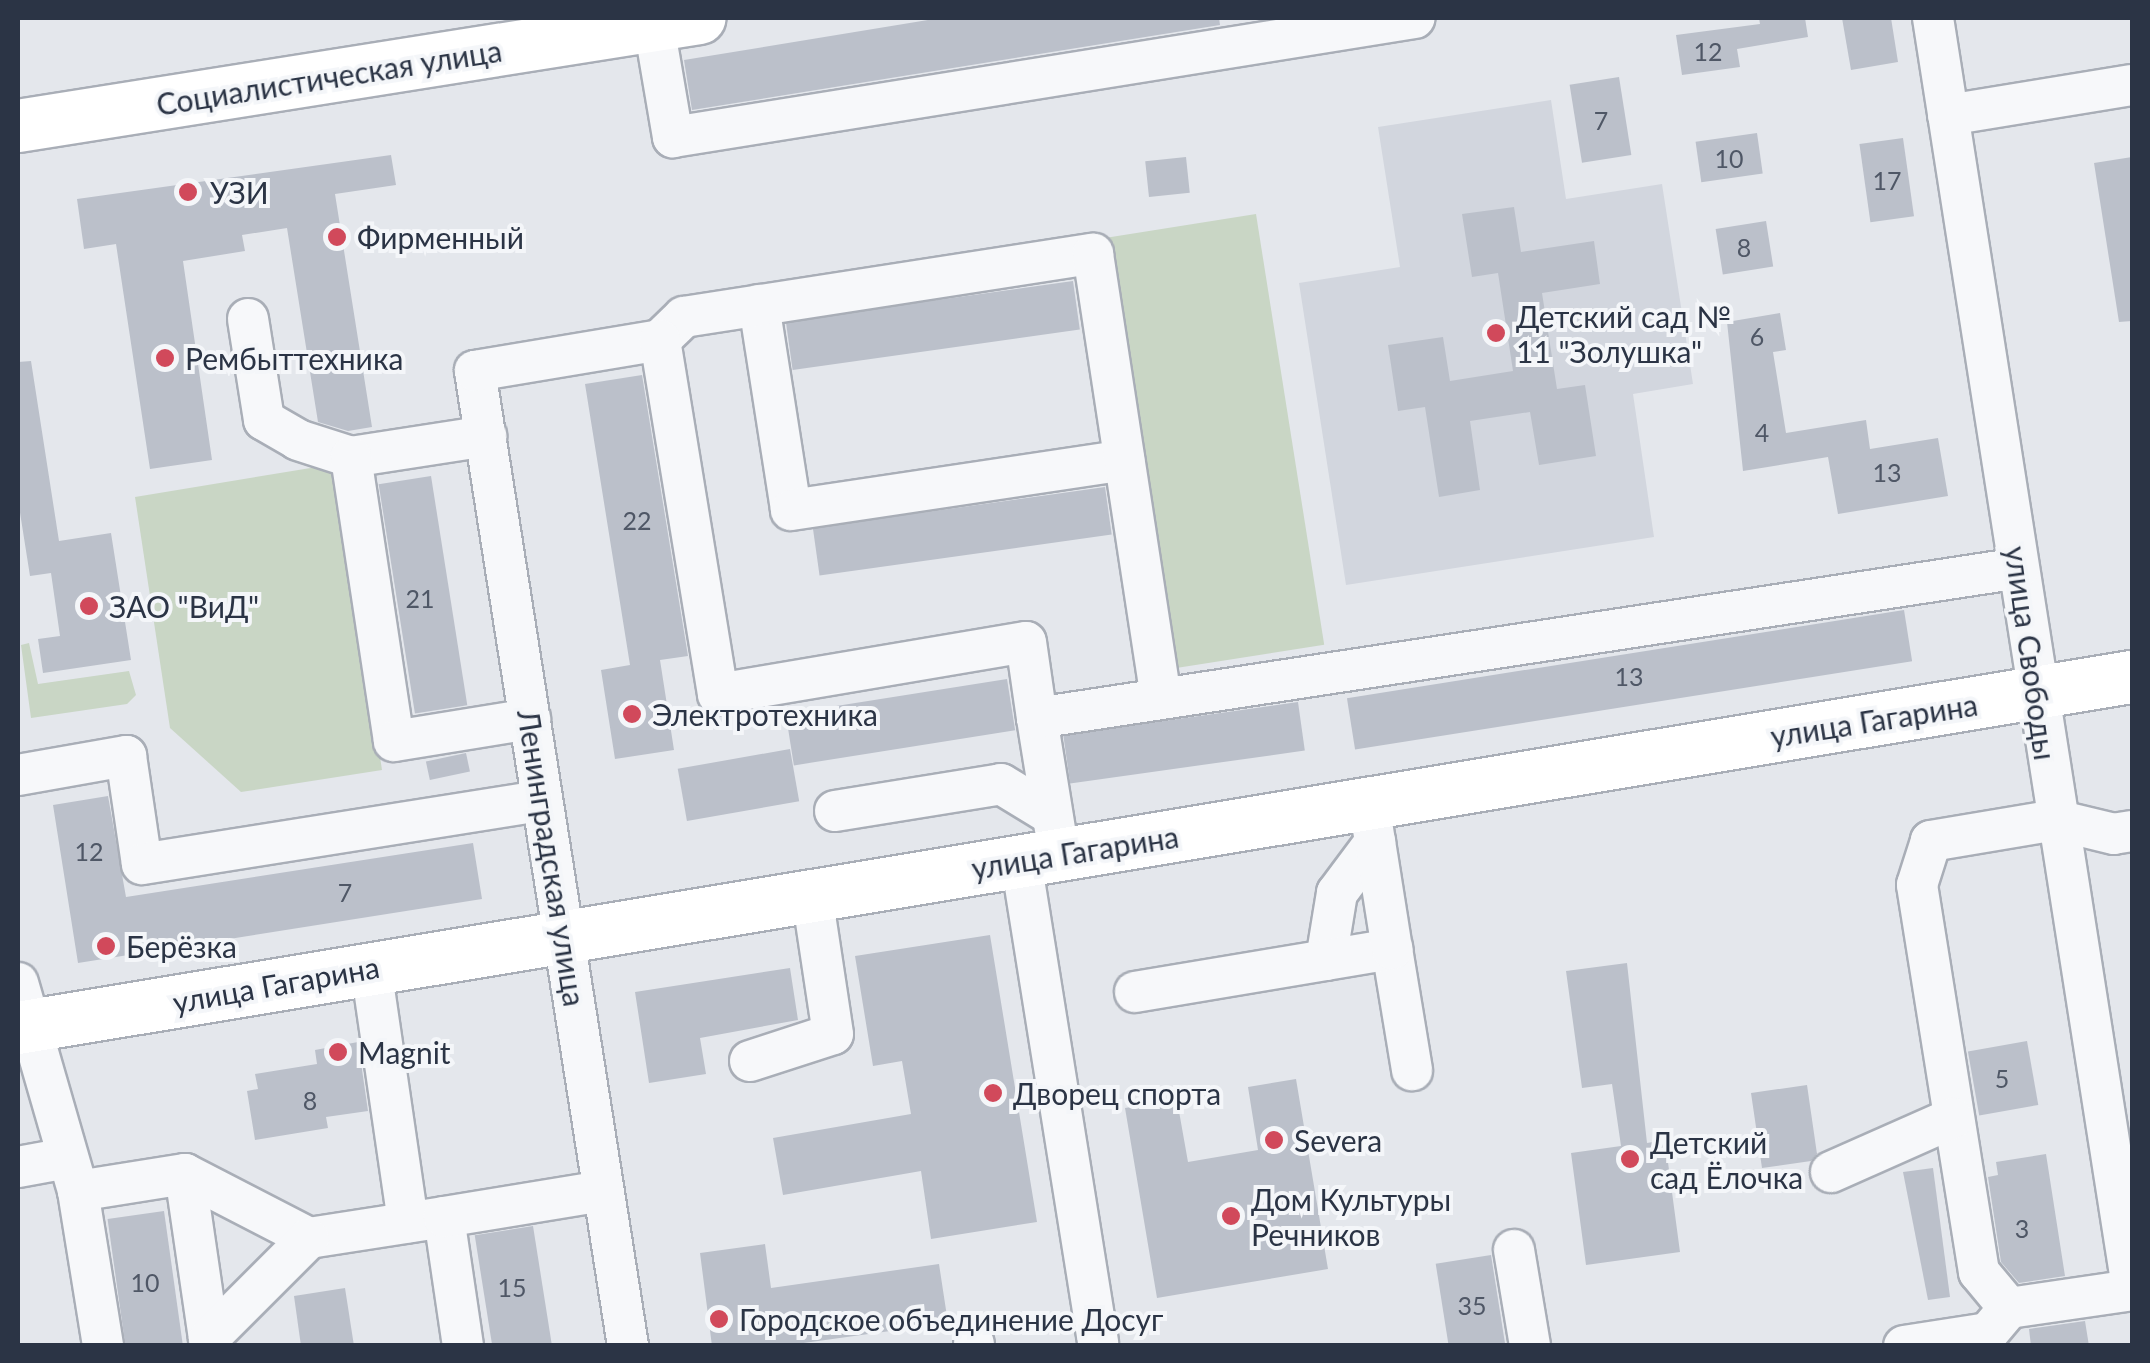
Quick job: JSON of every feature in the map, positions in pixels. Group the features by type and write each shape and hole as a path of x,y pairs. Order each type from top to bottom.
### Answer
{"main road":[{"name":"Социалистическая улица","path":"18,126 677,22"},
{"name":"улица Гагарина","path":"20,1012 370,968 564,936 812,895 1044,843 1372,822 2132,678"}],"street":[{"path":"677,22 673,137 1292,27 1415,18"},
{"name":"улица Свободы","path":"1933,18 2132,1289"},
{"path":"1948,115 2132,85"},
{"path":"1098,1343 1044,843 1037,718 1026,642 718,694 660,340 684,317 1093,254 1161,697"},
{"path":"759,305 791,510 1124,460"},
{"path":"248,319 264,420 298,440 351,457 486,436"},
{"name":"Ленинградская улица","path":"628,1346 475,371 660,340"},
{"path":"351,457 394,740 530,719"},
{"path":"1037,718 1300,675 1317,679 2019,568"},
{"path":"18,775 126,756 142,864 542,801"},
{"path":"835,811 1001,784 1044,843"},
{"path":"2008,1308 1979,1272 1917,885 1931,841 2056,820 2114,834 2132,831"},
{"path":"1372,822 1412,1070"},
{"path":"1326,960 1337,893 1372,822"},
{"path":"750,1061 833,1034 812,895"},
{"path":"1135,992 1392,949"},
{"path":"370,968 426,1220 463,1346"},
{"path":"20,1012 72,1174 103,1346"},
{"path":"1831,1172 1954,1118"},
{"path":"18,1167 72,1174 186,1174 309,1238 603,1191"},
{"path":"186,1174 210,1342"},
{"path":"210,1342 309,1238"},
{"path":"1514,1250 1530,1346"},
{"path":"1904,1346 1988,1333 2008,1308 2132,1289"}],"shaded area":[{"name":"Детский сад № 11 \"Золушка\"","path":"1551,100 1566,199 1662,184 1693,384 1633,394 1654,537 1346,585 1299,283 1400,267 1378,127"}],"green space":[{"path":"1256,214 1324,645 1173,669 1105,238"},
{"path":"335,464 382,770 241,792 170,728 135,497"},
{"path":"29,643 38,684 129,671 136,695 127,704 31,718 21,645"}],"building":[{"path":"940,18 1219,18 1220,25 692,110 684,60"},
{"path":"1759,18 1805,18 1808,37 1737,49 1740,67 1682,75 1676,35 1760,24"},
{"path":"1842,18 1891,18 1898,62 1851,70"},
{"path":"1619,77 1631,155 1582,163 1570,85"},
{"path":"1757,133 1763,174 1701,182 1696,142"},
{"path":"1903,138 1914,216 1870,222 1859,144"},
{"name":"Рембыттехника","path":"391,155 396,185 335,194 372,427 348,431 318,422 287,228 242,235 245,251 183,261 212,460 150,469 116,244 84,249 77,199"},
{"path":"1186,157 1190,193 1149,197 1145,161"},
{"path":"2132,157 2132,321 2119,322 2094,163"},
{"path":"1514,207 1521,252 1594,241 1600,284 1542,293 1557,389 1585,385 1596,456 1539,465 1530,412 1470,421 1480,490 1439,497 1425,407 1398,411 1388,345 1443,337 1450,381 1513,371 1498,273 1472,277 1462,214"},
{"path":"1766,221 1773,266 1723,274 1716,229"},
{"path":"1073,281 1080,330 793,370 786,321"},
{"path":"1780,313 1786,350 1773,352 1786,433 1866,420 1870,449 1938,438 1948,496 1838,514 1828,457 1743,471 1727,322"},
{"name":"ЗАО \"ВиД\"","path":"31,361 59,541 111,533 131,660 43,673 38,639 60,636 51,573 30,576 18,500 18,362"},
{"path":"642,375 688,656 660,660 674,750 615,759 601,670 630,665 585,384"},
{"path":"431,476 467,705 415,713 379,484"},
{"path":"1105,487 1112,535 820,576 813,528"},
{"path":"1904,610 1912,661 1355,750 1347,698"},
{"path":"1007,679 1015,730 794,765 786,714"},
{"path":"1298,702 1305,751 1070,784 1063,735"},
{"path":"790,749 799,801 687,821 678,769"},
{"path":"466,753 470,772 430,780 426,762"},
{"path":"108,796 126,897 473,843 482,899 78,963 53,805"},
{"path":"990,935 1037,1222 931,1239 921,1171 783,1195 773,1138 911,1114 902,1061 873,1066 855,956"},
{"path":"1627,963 1647,1143 1665,1140 1680,1252 1586,1265 1571,1153 1621,1146 1612,1084 1582,1088 1566,971"},
{"path":"790,968 798,1020 700,1038 706,1074 649,1083 635,992"},
{"path":"2027,1041 2038,1105 1979,1115 1968,1051"},
{"path":"358,1042 368,1111 326,1117 328,1128 255,1140 247,1091 258,1089 255,1074 317,1064 315,1050"},
{"name":"Дом Культуры Речников","path":"1296,1079 1328,1269 1157,1298 1125,1108 1177,1100 1188,1162 1258,1150 1248,1087"},
{"path":"1807,1085 1817,1154 1811,1161 1762,1168 1751,1093"},
{"path":"2046,1154 2065,1276 2019,1283 2001,1262 1988,1177 1998,1175 1996,1162"},
{"path":"1933,1168 1950,1297 1928,1300 1903,1172"},
{"path":"164,1211 183,1346 125,1346 108,1219"},
{"path":"533,1226 552,1346 492,1346 475,1235"},
{"path":"765,1244 771,1288 939,1264 948,1323 782,1346 712,1346 700,1253"},
{"path":"1491,1255 1505,1346 1449,1346 1436,1264"},
{"path":"345,1288 354,1346 301,1346 294,1296"},
{"path":"2085,1321 2089,1346 2031,1346 2029,1329"}],"place":[{"name":"УЗИ","path":"188,192"},
{"name":"Фирменный","path":"337,237"},
{"name":"Детский сад № 11 \"Золушка\"","path":"1496,333"},
{"name":"Рембыттехника","path":"165,358"},
{"name":"ЗАО \"ВиД\"","path":"89,606"},
{"name":"Электротехника","path":"632,714"},
{"name":"Берёзка","path":"106,946"},
{"name":"Magnit","path":"338,1052"},
{"name":"Дворец спорта","path":"993,1093"},
{"name":"Severa","path":"1274,1140"},
{"name":"Детский сад Ёлочка","path":"1630,1159"},
{"name":"Дом Культуры Речников","path":"1231,1216"},
{"name":"Городское объединение Досуг","path":"719,1319"}]}
